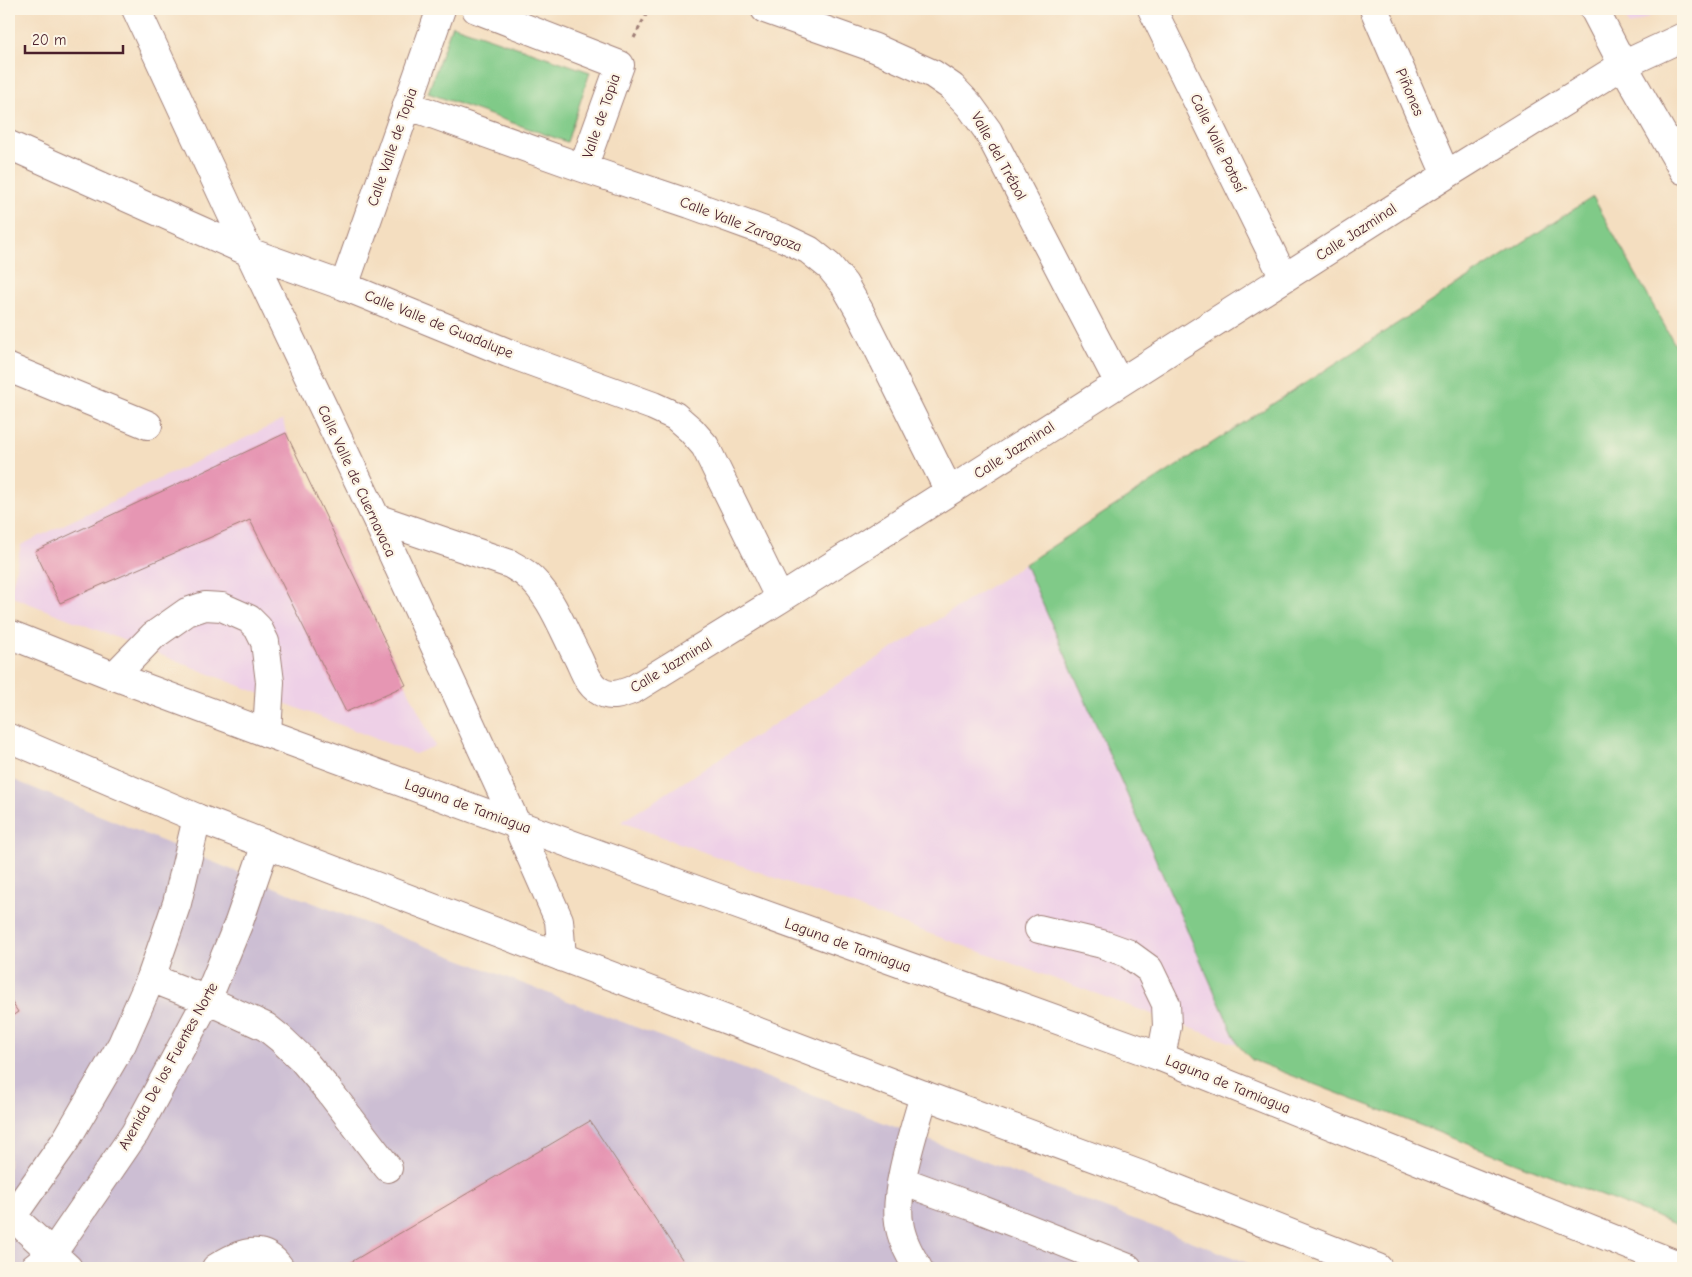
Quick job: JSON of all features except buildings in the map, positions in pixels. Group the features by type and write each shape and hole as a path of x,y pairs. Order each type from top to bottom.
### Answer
{"street":[{"name":"Calle Valle de Cuernavaca","path":"136,9 376,518 560,920 562,958"},
{"name":"Calle Valle de Topia","path":"344,286 441,9"},
{"name":"Valle de Topia","path":"476,9 620,64 583,168"},
{"name":"Valle del Trébol","path":"765,9 804,16 933,74 952,87 970,106 988,131 1119,383"},
{"name":"Calle Valle Potosí","path":"1152,9 1284,278"},
{"name":"Piñones","path":"1374,9 1446,175"},
{"path":"1594,9 1623,66 1683,170"},
{"name":"Calle Jazminal","path":"376,518 510,564 527,574 549,601 585,674 596,690 607,695 620,695 634,689 780,599 1446,175 1623,66 1683,37"},
{"name":"Calle Valle Zaragoza","path":"407,104 784,238 809,250 829,266 844,284 859,310 949,491"},
{"name":"Calle Valle de Guadalupe","path":"9,145 249,252 344,286 508,353 653,406 675,416 705,446 780,599"},
{"path":"9,368 148,425"},
{"path":"114,676 152,636 187,612 205,606 222,608 249,619 258,628 265,642 270,682 267,734"},
{"name":"Laguna de Tamiagua","path":"9,634 267,734 1161,1057 1683,1266"},
{"path":"9,738 198,818 562,958 1160,1182 1378,1268"},
{"path":"51,1263 11,1219 66,1140 122,1044 151,978 177,904 198,818"},
{"name":"Avenida De los Fuentes Norte","path":"51,1263 135,1133 207,1000 239,922 266,844"},
{"path":"1039,929 1102,944 1126,952 1149,969 1166,1004 1167,1026 1161,1057"},
{"path":"151,978 207,1000 266,1027 281,1039 301,1058 329,1091 388,1168"},
{"path":"918,1268 901,1235 898,1206 902,1181 924,1094"},
{"path":"902,1181 982,1210 1128,1268"},
{"path":"216,1268 231,1258 255,1252 267,1256 280,1268"}],"shaded area":[{"path":"1622,9 1665,9 1629,26"},
{"path":"283,420 286,433 435,746 415,754 10,596 21,545"},
{"path":"1025,564 1238,1045 621,822"},
{"path":"9,778 298,897 1261,1268 9,1268"}],"green space":[{"path":"452,25 590,72 567,142 428,93"},
{"path":"1593,197 1683,359 1683,1224 1677,1225 1252,1060 1238,1045 1025,564"}]}
